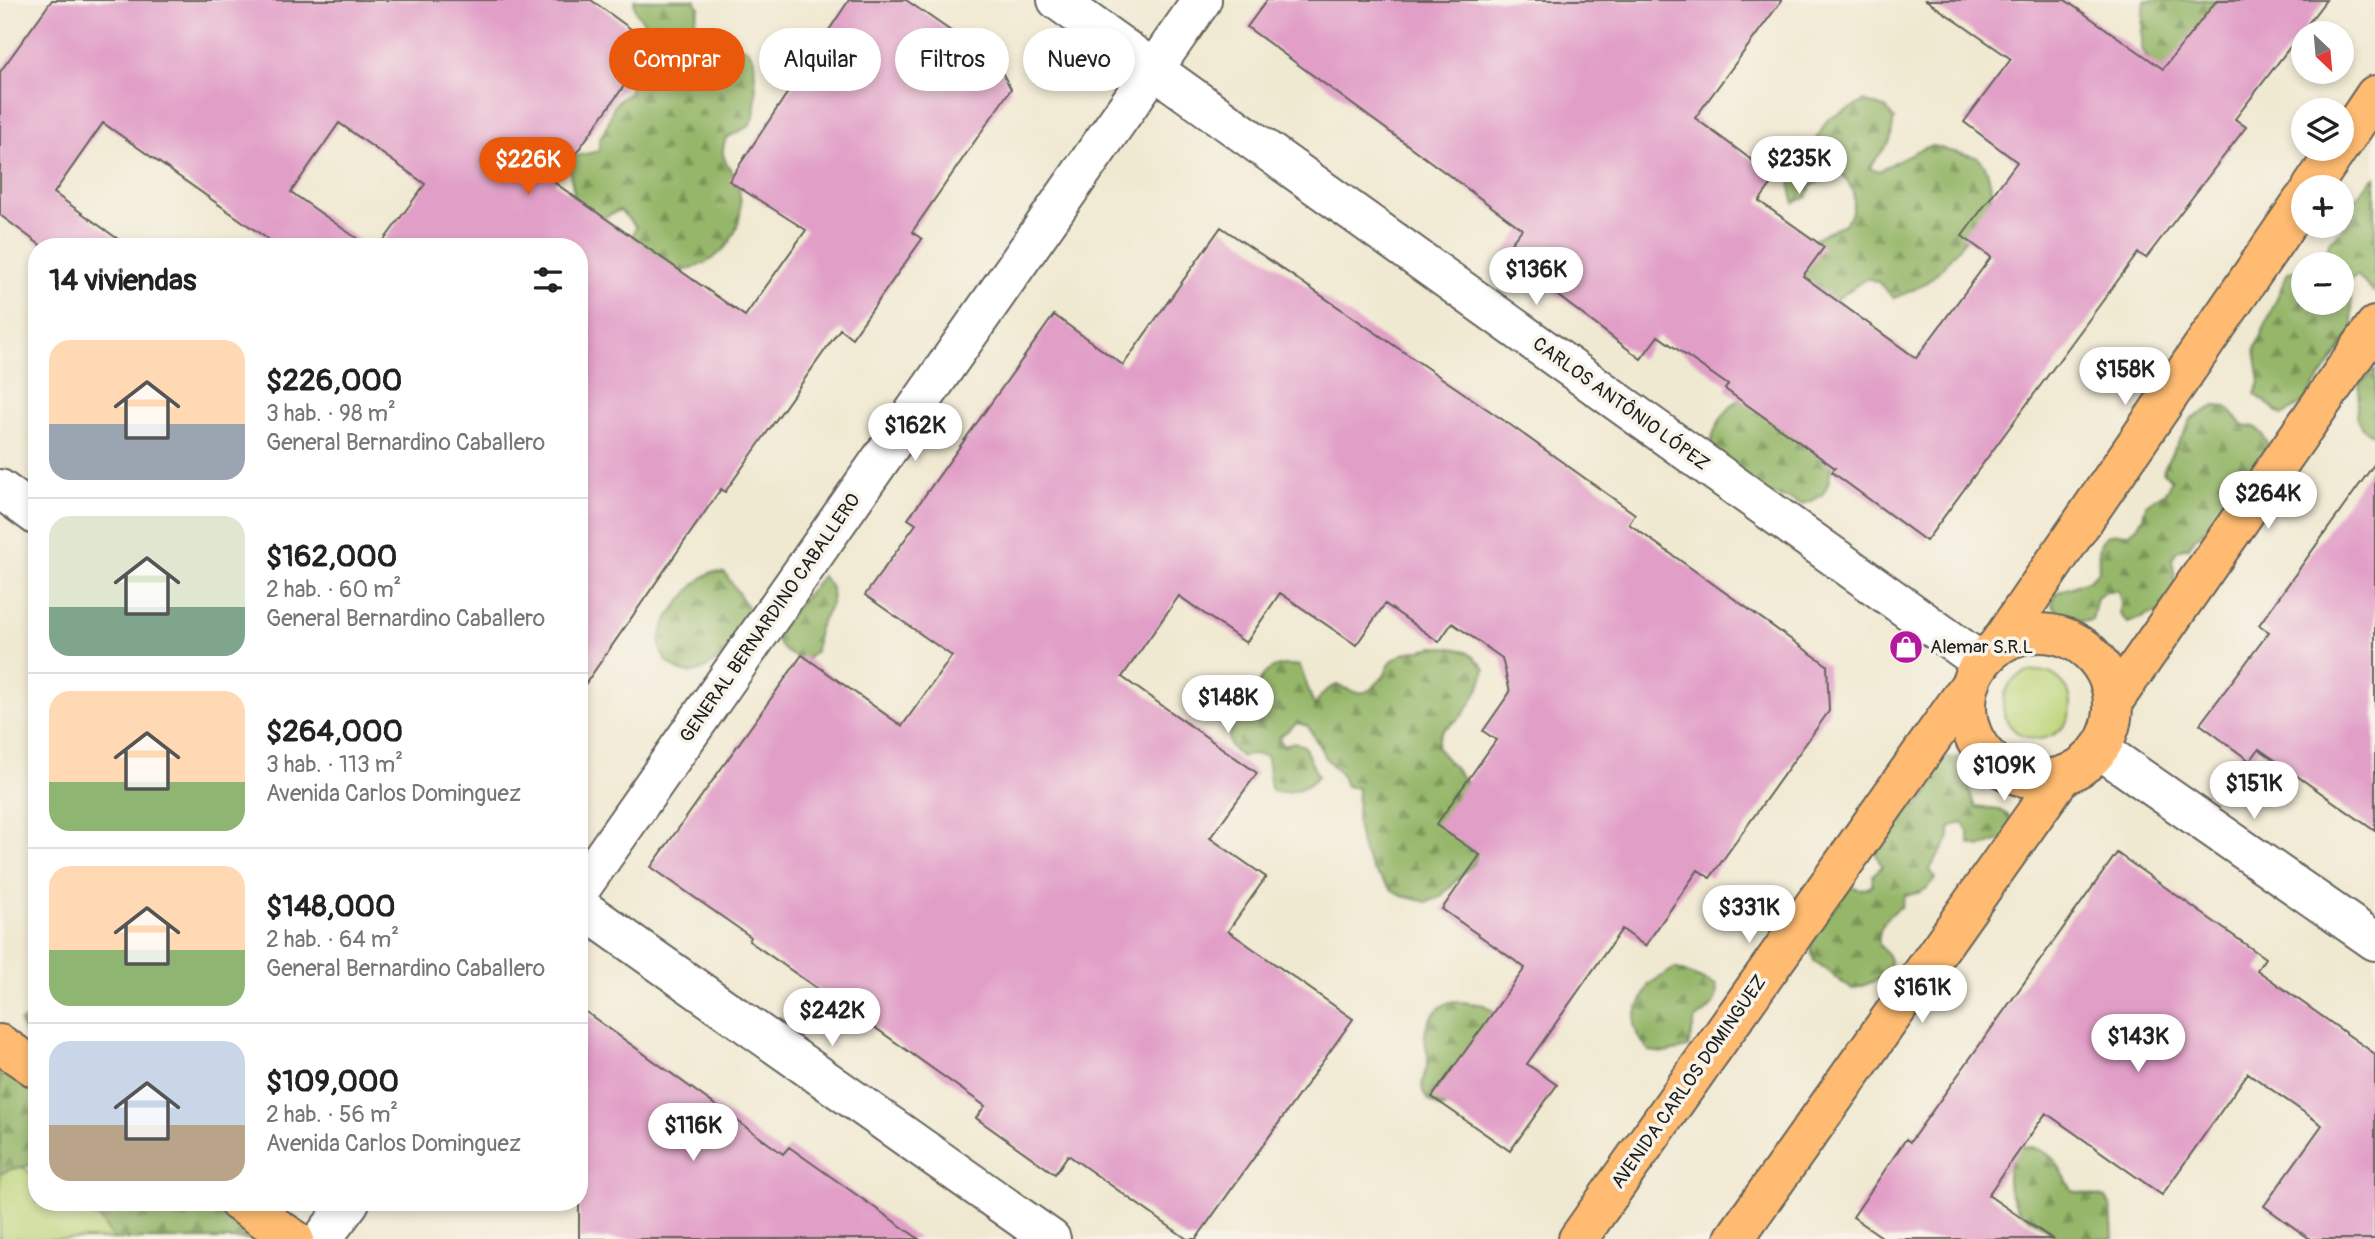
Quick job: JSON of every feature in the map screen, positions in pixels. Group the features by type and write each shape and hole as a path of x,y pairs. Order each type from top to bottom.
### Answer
{"main road":[{"path":"2354,126 2375,95"},
{"name":"AVENIDA CARLOS DOMINGUEZ","path":"1578,1239 1982,665 2291,217"},
{"path":"2113,702 2375,327"},
{"path":"2031,634 2055,635 2087,650 2103,668 2112,690 2113,702 2112,722 2099,749 2085,764 2050,779 2026,778 2003,770 1984,755 1968,722 1967,698 1982,665 2008,640 2031,634"},
{"path":"1734,1239 2062,776"},
{"path":"0,1044 28,1063"},
{"path":"252,1211 294,1239"}],"street":[{"name":"CARLOS ANTÔNIO LÓPEZ","path":"1057,0 1982,665"},
{"name":"GENERAL BERNARDINO CABALLERO","path":"588,878 1202,0"},
{"path":"0,489 28,509"},
{"path":"2099,749 2375,941"},
{"path":"588,912 1051,1239"},
{"path":"323,1239 343,1211"}],"green space":[{"path":"634,0 695,0 699,8 694,28 649,28 639,16"},
{"path":"2144,0 2277,0 2171,79 2150,60 2141,46"},
{"path":"745,48 754,59 754,118 748,127 726,138 723,151 737,182 740,217 732,238 725,247 699,266 671,274 632,237 636,227 620,210 598,220 572,209 574,191 569,163 577,156 599,151 599,139 616,103 630,93 745,91"},
{"path":"1864,101 1887,109 1894,119 1890,141 1869,168 1879,171 1914,152 1936,146 1980,159 1987,170 1991,196 1987,207 1961,244 1924,284 1894,298 1878,282 1867,278 1831,303 1782,263 1821,235 1844,224 1851,215 1853,191 1841,171 1811,186 1807,197 1794,203 1791,193 1792,177 1827,121"},
{"path":"2375,177 2373,292 2357,275 2354,277 2354,252 2326,252 2333,238 2354,238 2354,202"},
{"path":"2288,272 2291,272 2291,315 2352,315 2354,329 2303,403 2282,415 2255,394 2260,383 2255,349"},
{"path":"2375,369 2375,437 2362,427 2356,417 2360,383"},
{"path":"1753,388 1832,461 1828,484 1822,495 1812,501 1801,504 1767,494 1711,448 1719,421 1731,406"},
{"path":"2215,406 2227,407 2242,425 2255,427 2268,445 2264,456 2248,474 2248,497 2216,531 2204,532 2188,547 2177,550 2172,560 2176,583 2161,613 2128,623 2120,614 2118,591 2107,591 2097,598 2092,620 2075,620 2060,613 2052,605 2056,593 2090,580 2099,571 2100,547 2105,537 2110,534 2128,534 2137,527 2146,505 2166,491 2172,480 2163,472 2191,419"},
{"path":"712,572 725,573 752,614 729,648 715,662 697,672 684,672 667,661 662,653 661,633 677,605 697,583"},
{"path":"822,576 832,590 832,602 819,628 816,651 807,659 796,657 783,649 774,635"},
{"path":"1434,647 1463,650 1485,669 1470,704 1458,719 1440,734 1437,748 1468,784 1482,841 1474,863 1439,898 1427,902 1402,896 1391,889 1373,870 1362,849 1357,823 1358,788 1346,786 1308,726 1297,723 1278,738 1284,746 1294,742 1304,746 1318,777 1302,788 1285,792 1272,791 1266,756 1254,754 1242,757 1233,749 1229,735 1238,722 1261,705 1259,686 1266,672 1273,668 1300,666 1315,708 1320,697 1333,687 1337,685 1357,692 1368,691 1397,657"},
{"path":"2037,671 2050,674 2061,681 2068,692 2071,705 2068,718 2061,729 2050,736 2037,739 2024,736 2013,729 2006,718 2003,705 2006,692 2013,681 2024,674"},
{"path":"1948,757 1960,758 1970,763 1967,781 1976,807 1999,810 2009,816 2012,827 2006,838 1981,847 1969,844 1969,832 1963,823 1950,826 1950,838 1930,869 1935,879 1922,891 1905,895 1901,907 1887,918 1881,928 1879,945 1887,954 1890,969 1879,979 1852,989 1814,961 1811,939 1850,887 1861,890 1872,886 1873,875 1882,866 1876,855 1880,843 1888,835 1893,811 1904,807 1915,808 1930,791 1928,769 1937,761"},
{"path":"1675,968 1716,985 1715,1002 1695,1020 1688,1048 1665,1053 1649,1051 1634,1025 1636,1012 1649,984"},
{"path":"1454,1001 1484,1005 1495,1012 1452,1105 1441,1108 1424,1094 1423,1080 1428,1058 1425,1032 1438,1010"},
{"path":"28,1018 28,1041 20,1022"},
{"path":"0,1047 28,1060 28,1166 0,1174"},
{"path":"2023,1146 2042,1150 2049,1155 2072,1191 2106,1198 2111,1207 2113,1239 2054,1239 2043,1226 2018,1209 2009,1190 2008,1176 2014,1156"},
{"path":"0,1152 28,1171 28,1211 86,1211 127,1239 0,1239"},
{"path":"96,1211 264,1211 269,1239 113,1239"}],"building":[{"path":"52,0 591,0 630,28 609,28 609,91 620,91 555,183 745,316 806,230 729,181 789,91 881,91 881,28 830,28 849,0 906,0 946,28 895,28 895,91 1009,91 1009,85 1011,89 912,232 922,239 852,338 840,329 725,492 721,489 588,680 588,238 386,238 425,184 339,123 291,192 356,238 266,238 103,123 54,193 116,238 31,238 0,215 0,72"},
{"path":"1267,0 1782,0 1695,118 1776,178 1759,201 1824,247 1803,276 1916,358 1991,257 1962,236 2017,162 1964,122 2011,59 1926,0 2065,0 2163,69 2217,0 2326,0 2310,21 2291,21 2291,46 2235,119 2246,127 2146,258 2138,253 1926,541 1832,472 1835,468 1725,389 1728,385 1658,336 1641,359 1503,254 1522,229 1247,27"},
{"path":"1221,227 1509,424 1635,514 1629,524 1827,665 1829,711 1710,878 1698,870 1645,946 1622,929 1527,1064 1557,1085 1510,1151 1432,1097 1525,968 1442,909 1480,855 1436,825 1496,740 1483,731 1510,692 1502,658 1452,623 1439,642 1385,604 1356,645 1280,593 1246,643 1179,596 1122,677 1257,773 1210,838 1266,877 1228,931 1353,1019 1196,1239 1187,1239 1068,1155 1055,1174 976,1118 985,1106 867,1022 864,1026 822,997 825,994 749,941 751,937 651,867 802,655 902,726 952,656 865,595 916,524 908,519 1054,315 1123,365"},
{"path":"2375,463 2375,831 2259,749 2250,761 2200,724 2269,632 2259,625"},
{"path":"2117,853 2265,958 2257,970 2375,1054 2375,1239 2310,1239 2264,1206 2322,1125 2248,1073 2162,1195 2046,1113 1988,1195 2052,1239 1885,1239 1853,1217 1906,1139 1910,1142"},
{"path":"588,1013 783,1154 789,1147 919,1239 579,1239 579,1211 588,1211"}],"place":[{"name":"Alemar S.R.L","path":"1906,647"}]}
